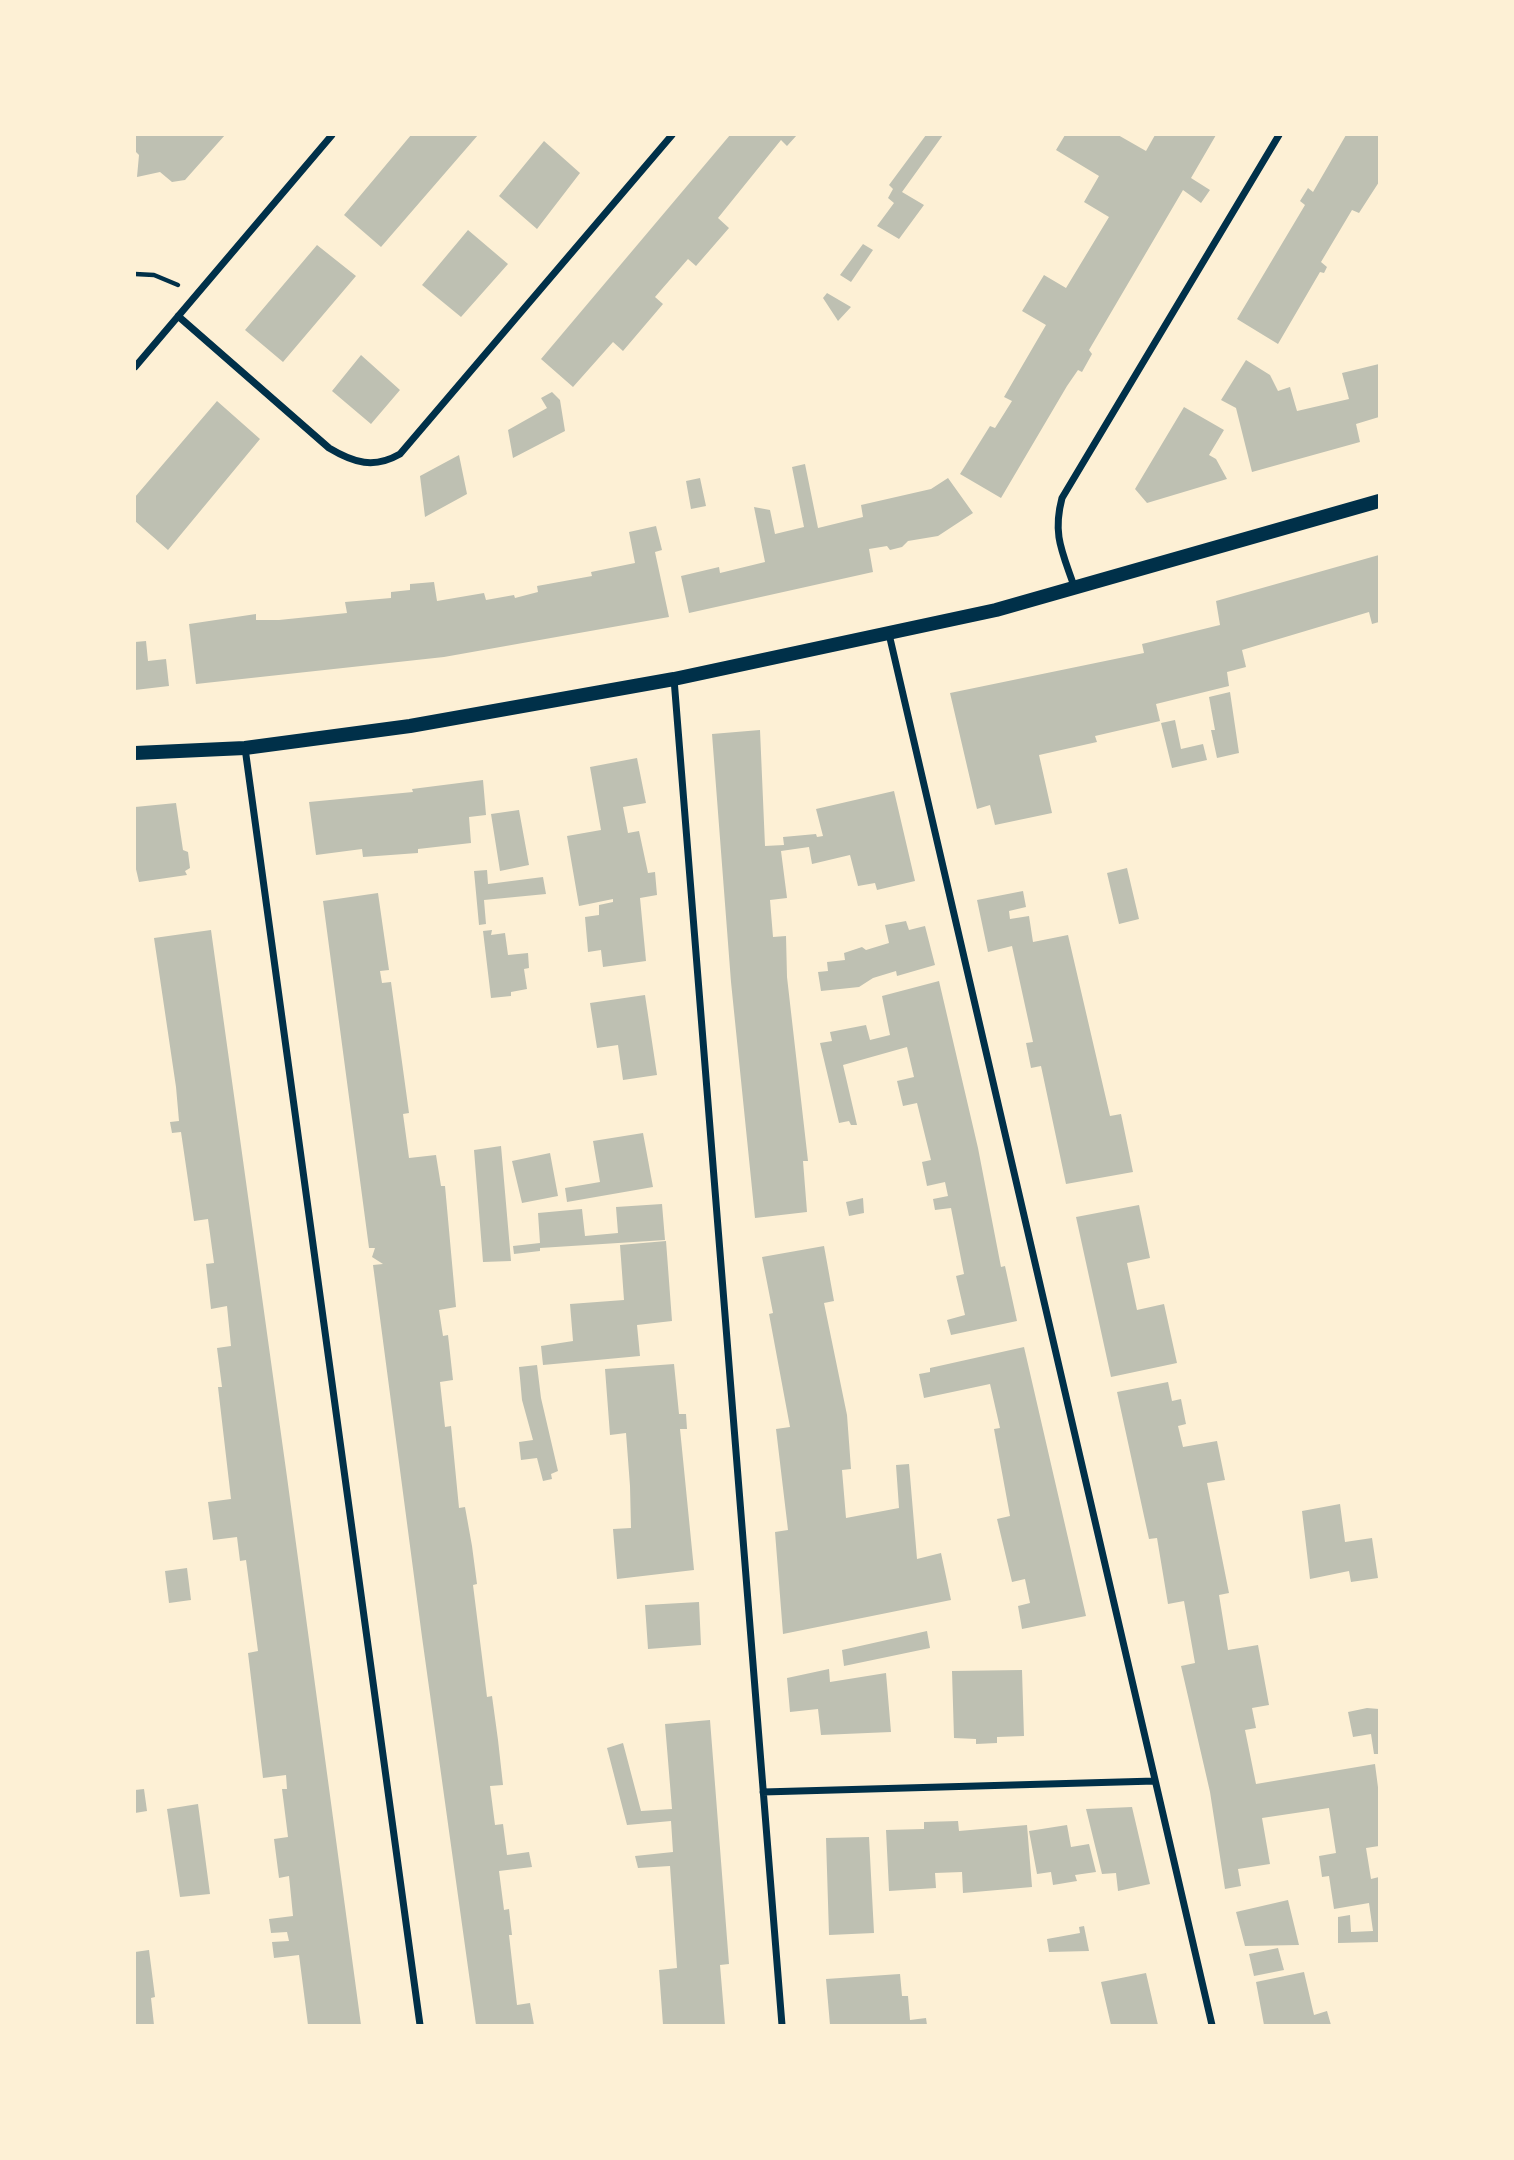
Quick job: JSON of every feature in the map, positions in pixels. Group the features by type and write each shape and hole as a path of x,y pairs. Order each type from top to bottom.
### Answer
{"main road":[{"path":"135,753 245,748 410,726 674,679 996,610 1379,501"}],"street":[{"path":"135,367 332,135"},
{"path":"177,316 329,448 351,461 374,464 389,460 400,454 672,135"},
{"path":"1075,589 1058,541 1056,521 1062,498 1279,135"},
{"path":"889,634 1212,2025"},
{"path":"674,679 782,2025"},
{"path":"245,748 420,2025"},
{"path":"763,1792 1155,1781"}],"path":[{"path":"135,274 154,275 198,293"}],"building":[{"path":"135,135 225,135 185,180 172,182 160,172 137,177 139,155 135,151"},
{"path":"411,135 478,135 381,247 344,215"},
{"path":"730,135 797,135 787,146 781,140 718,218 729,228 696,266 688,259 655,297 663,304 623,351 613,342 573,387 541,359"},
{"path":"926,135 943,135 902,192 924,205 899,239 877,226 894,203 888,198 893,189 889,185"},
{"path":"1065,135 1118,135 1146,151 1155,135 1216,135 1191,178 1210,190 1201,203 1183,190 1089,350 1092,354 1082,372 1078,370 1067,386 1001,498 960,474 990,426 995,428 1012,401 1004,397 1046,325 1022,311 1044,275 1066,288 1109,217 1084,202 1099,176 1056,150"},
{"path":"1346,135 1379,135 1379,182 1359,213 1352,210 1321,262 1327,267 1324,273 1320,272 1278,344 1237,319 1305,205 1300,201 1308,188 1313,192"},
{"path":"544,141 580,173 537,229 499,196"},
{"path":"468,230 508,264 461,317 422,285"},
{"path":"863,244 873,250 851,282 840,275"},
{"path":"317,245 356,276 283,362 245,330"},
{"path":"827,293 851,307 838,321 823,298"},
{"path":"361,355 400,390 371,424 332,391"},
{"path":"1246,360 1270,375 1278,391 1290,387 1297,411 1349,399 1342,373 1379,364 1379,417 1356,424 1360,442 1252,472 1236,408 1221,400"},
{"path":"552,392 560,400 565,431 513,458 508,430 547,408 541,398"},
{"path":"217,401 260,439 168,550 135,521 135,497"},
{"path":"1184,407 1224,430 1209,455 1216,459 1227,479 1147,503 1135,489"},
{"path":"459,455 467,494 425,517 420,476"},
{"path":"805,464 818,528 863,517 861,505 931,489 948,478 973,513 938,536 908,541 902,547 890,550 887,546 869,549 873,572 689,613 681,576 719,567 720,573 765,562 754,507 770,510 775,534 804,527 792,467"},
{"path":"700,478 706,506 691,509 686,481"},
{"path":"656,526 662,550 655,552 669,617 444,657 196,684 189,624 256,614 256,620 279,620 347,613 345,602 391,598 391,592 410,590 410,584 434,582 437,601 484,593 486,600 514,595 515,598 538,592 537,586 592,576 591,572 635,563 629,532"},
{"path":"1379,555 1379,622 1372,624 1369,612 1242,650 1246,667 1227,672 1229,686 1156,704 1160,721 1095,736 1097,742 1039,755 1052,813 995,825 990,805 977,809 950,693 1144,653 1142,644 1220,625 1216,601"},
{"path":"146,641 148,661 166,659 169,686 135,690 135,642"},
{"path":"1230,692 1239,753 1217,758 1211,730 1215,730 1209,697"},
{"path":"1175,720 1181,749 1203,744 1207,760 1172,768 1161,723"},
{"path":"760,730 765,846 784,845 783,837 816,834 817,837 823,836 816,809 894,791 915,881 877,890 875,883 858,886 850,855 812,864 809,847 781,851 787,898 770,900 773,937 786,936 787,977 808,1161 803,1161 807,1212 755,1218 731,982 712,734"},
{"path":"637,758 646,803 623,807 628,833 639,831 648,873 655,872 657,895 640,898 646,961 603,967 601,950 588,952 585,917 599,915 599,905 613,902 613,899 579,906 567,836 601,830 590,767"},
{"path":"483,780 486,815 469,817 471,843 418,849 418,853 363,857 362,849 316,855 309,802 413,792 412,789"},
{"path":"176,803 183,850 188,852 190,868 185,871 187,875 139,882 135,865 135,807"},
{"path":"519,810 529,865 500,871 491,814"},
{"path":"1127,868 1139,919 1119,924 1107,873"},
{"path":"487,870 488,884 543,877 546,894 484,900 486,924 479,925 474,871"},
{"path":"1023,891 1026,907 1009,911 1010,919 1029,916 1033,942 1068,935 1110,1116 1121,1114 1133,1172 1066,1184 1041,1066 1031,1068 1026,1043 1033,1042 1012,946 988,952 977,900"},
{"path":"378,893 389,970 380,971 382,983 391,982 409,1113 403,1114 409,1158 436,1155 441,1186 445,1186 456,1307 439,1310 443,1336 448,1335 453,1380 440,1382 445,1427 451,1426 459,1508 465,1507 472,1546 477,1584 473,1585 487,1697 492,1696 498,1740 503,1785 490,1786 495,1825 503,1824 507,1855 529,1852 532,1867 499,1871 504,1910 509,1909 512,1935 509,1935 517,2005 530,2003 534,2025 476,2025 422,1637 373,1265 383,1264 372,1257 375,1248 369,1248 323,901"},
{"path":"906,921 909,930 925,926 935,965 897,976 896,971 873,978 859,987 821,991 818,972 828,971 827,962 845,960 844,953 862,947 866,950 889,943 885,925"},
{"path":"211,930 361,2025 308,2025 299,1955 274,1958 272,1942 289,1941 287,1932 271,1933 269,1919 293,1916 289,1876 279,1878 274,1839 288,1837 282,1789 287,1789 286,1775 263,1778 248,1653 258,1651 246,1560 240,1561 237,1537 213,1540 208,1502 231,1499 218,1387 222,1387 217,1348 231,1346 227,1306 211,1309 206,1264 214,1263 208,1219 194,1221 181,1132 172,1133 170,1122 179,1121 176,1087 154,938"},
{"path":"492,930 491,935 505,933 508,955 528,953 529,968 524,969 527,989 511,992 511,996 491,998 483,931"},
{"path":"939,981 978,1148 1001,1267 1005,1266 1017,1321 951,1335 947,1320 965,1315 956,1276 964,1274 951,1208 935,1210 933,1199 948,1196 945,1182 927,1186 922,1162 931,1160 917,1103 903,1106 897,1081 914,1077 907,1047 843,1065 857,1125 851,1125 849,1121 839,1123 820,1043 832,1041 830,1032 866,1025 870,1040 890,1035 882,996"},
{"path":"645,995 657,1075 623,1080 618,1045 597,1048 590,1003"},
{"path":"643,1133 653,1187 567,1202 565,1188 600,1182 593,1141"},
{"path":"501,1146 511,1261 483,1262 474,1150"},
{"path":"550,1153 558,1196 522,1203 512,1161"},
{"path":"863,1198 864,1213 849,1216 846,1202"},
{"path":"662,1204 665,1240 540,1248 540,1251 514,1254 513,1246 540,1243 538,1213 582,1209 585,1236 618,1233 616,1207"},
{"path":"1139,1205 1150,1258 1127,1263 1137,1310 1164,1304 1177,1363 1111,1377 1076,1217"},
{"path":"666,1241 672,1321 637,1325 640,1356 543,1365 541,1346 573,1341 570,1304 624,1300 620,1245"},
{"path":"824,1246 834,1301 824,1303 847,1415 851,1469 842,1470 846,1518 899,1508 896,1465 909,1464 917,1559 941,1553 951,1600 783,1634 775,1532 788,1530 776,1429 790,1427 769,1314 773,1313 762,1257"},
{"path":"1024,1347 1086,1616 1022,1629 1018,1606 1030,1603 1025,1579 1012,1582 997,1519 1010,1516 994,1429 1000,1428 990,1384 924,1398 919,1374 930,1372 930,1368"},
{"path":"674,1364 679,1414 686,1414 687,1429 680,1429 694,1570 617,1579 613,1529 631,1528 630,1486 626,1433 610,1435 605,1369"},
{"path":"537,1365 541,1398 558,1471 551,1474 552,1479 543,1481 537,1458 521,1460 519,1442 533,1440 522,1400 519,1367"},
{"path":"1168,1382 1172,1401 1181,1399 1186,1424 1178,1426 1183,1447 1217,1441 1225,1480 1207,1483 1229,1593 1219,1595 1228,1650 1258,1645 1269,1705 1252,1708 1256,1728 1245,1730 1256,1784 1375,1764 1379,1795 1379,1846 1366,1848 1371,1879 1379,1877 1379,1942 1338,1943 1338,1917 1350,1915 1351,1932 1373,1931 1369,1903 1334,1909 1329,1876 1322,1877 1319,1856 1336,1853 1329,1808 1262,1818 1270,1864 1238,1869 1241,1886 1225,1889 1210,1792 1181,1666 1195,1663 1184,1601 1168,1604 1157,1538 1149,1539 1117,1392"},
{"path":"1340,1504 1345,1542 1372,1538 1378,1578 1351,1582 1349,1571 1310,1579 1302,1511"},
{"path":"187,1568 191,1600 169,1603 165,1571"},
{"path":"699,1602 701,1645 648,1649 645,1605"},
{"path":"927,1631 930,1648 844,1666 842,1650"},
{"path":"829,1669 830,1682 886,1673 891,1732 821,1735 818,1709 790,1712 787,1678"},
{"path":"1022,1670 1024,1736 997,1737 997,1743 976,1744 976,1739 954,1738 952,1671"},
{"path":"1367,1708 1379,1709 1379,1754 1374,1754 1371,1734 1353,1737 1348,1712"},
{"path":"710,1720 729,1964 720,1965 725,2025 663,2025 659,1970 677,1968 670,1866 638,1868 635,1856 673,1852 671,1821 627,1825 607,1748 623,1743 641,1811 672,1809 665,1724"},
{"path":"144,1789 147,1811 135,1813 135,1790"},
{"path":"198,1804 210,1894 180,1897 167,1809"},
{"path":"1132,1807 1150,1884 1118,1891 1116,1873 1102,1874 1086,1809"},
{"path":"958,1821 959,1831 1027,1825 1032,1887 963,1893 962,1872 935,1873 936,1888 889,1891 886,1830 924,1829 924,1822"},
{"path":"1067,1825 1071,1847 1089,1844 1096,1872 1075,1875 1077,1881 1053,1885 1051,1872 1037,1874 1029,1831"},
{"path":"869,1837 874,1933 829,1935 826,1838"},
{"path":"1288,1900 1299,1945 1245,1946 1236,1912"},
{"path":"1084,1926 1089,1951 1049,1952 1047,1939 1080,1933 1079,1927"},
{"path":"1278,1948 1284,1970 1254,1976 1249,1954"},
{"path":"149,1950 155,1997 151,1998 154,2025 135,2025 135,1952"},
{"path":"1304,1972 1314,2015 1327,2011 1331,2025 1264,2025 1256,1982"},
{"path":"1146,1973 1158,2025 1111,2025 1101,1982"},
{"path":"900,1974 902,1996 908,1996 910,2020 926,2018 927,2025 830,2025 826,1979"}]}
